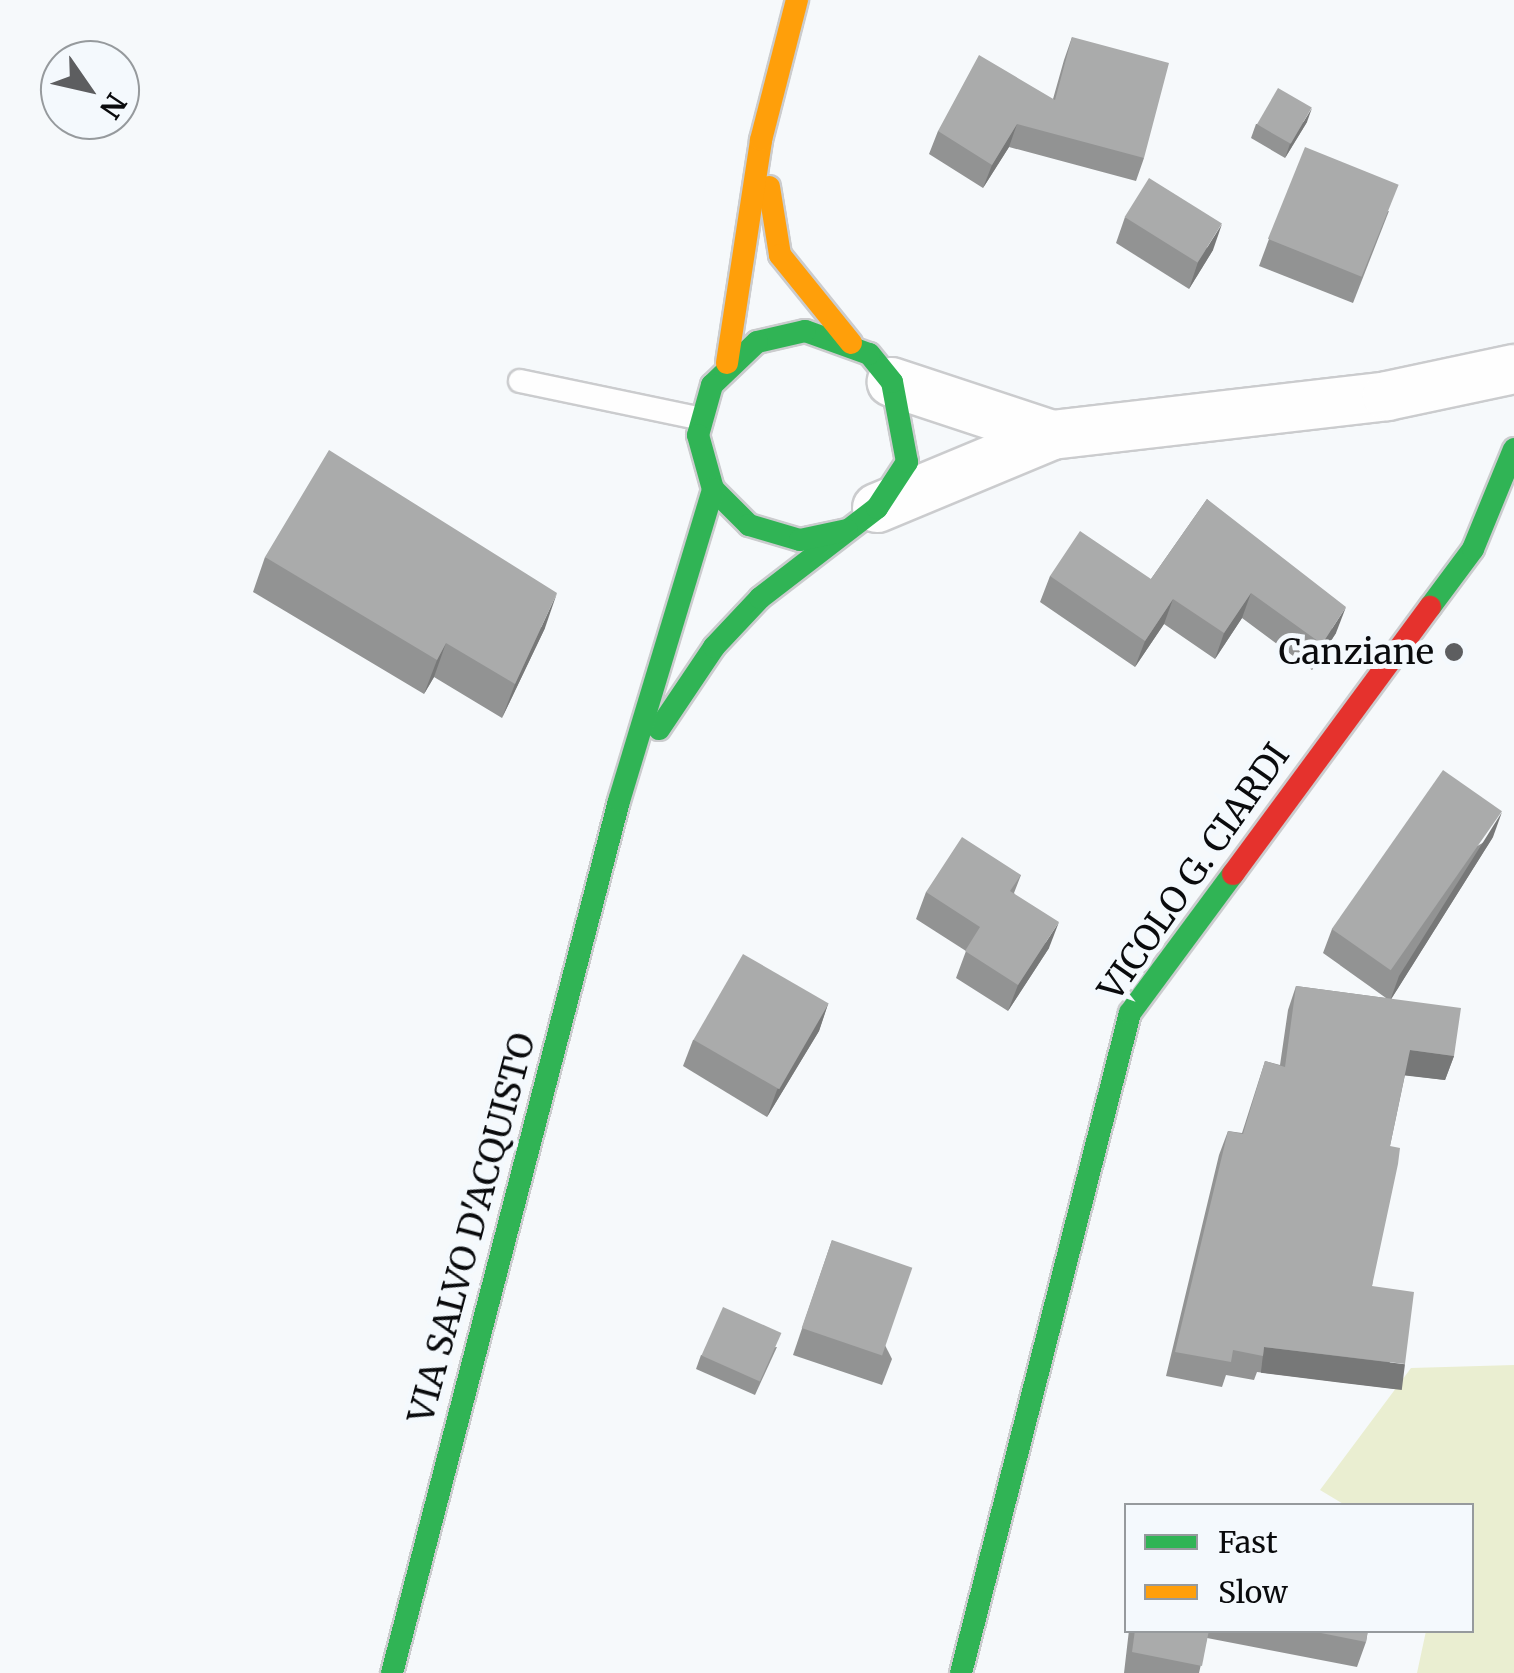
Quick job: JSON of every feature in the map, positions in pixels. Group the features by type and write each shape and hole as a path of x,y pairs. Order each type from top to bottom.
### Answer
{"street":[{"path":"702,418 727,363 762,140 797,0"},
{"path":"762,140 780,254 851,343 892,382 1052,435"},
{"path":"727,363 757,342 805,332 851,343"},
{"path":"713,489 749,526 800,540 862,519 1052,435 1387,396 1514,369"},
{"name":"VIA SALVO D'ACQUISTO","path":"619,802 714,646 862,519 907,462 892,382"},
{"name":"VIA SALVO D'ACQUISTO","path":"392,1673 619,802 713,489 702,418"},
{"name":"VICOLO G. CIARDI","path":"960,1673 1130,1013 1474,549 1514,450"}],"lane":[{"path":"520,381 702,418"}],"green space":[{"path":"1514,1365 1514,1673 1417,1673 1426,1633 1474,1633 1474,1503 1342,1503 1320,1490 1411,1368"}],"building":[{"path":"1072,37 1169,63 1144,158 1017,124 992,165 938,131 979,55 1055,100"},
{"path":"1278,88 1312,108 1291,144 1257,124"},
{"path":"1305,147 1399,185 1362,277 1268,239"},
{"path":"1149,178 1222,224 1198,263 1125,217"},
{"path":"329,450 557,593 515,684 446,643 437,660 265,557"},
{"path":"1207,499 1346,607 1322,644 1251,593 1224,633 1173,599 1145,641 1050,576 1080,531 1151,579"},
{"path":"1443,770 1502,811 1391,970 1332,929"},
{"path":"962,837 1021,875 1010,891 1059,922 1018,985 965,951 980,927 926,892"},
{"path":"743,954 829,1003 779,1089 694,1040"},
{"path":"1296,986 1461,1008 1454,1056 1410,1050 1390,1146 1400,1148 1398,1164 1372,1286 1414,1292 1405,1364 1264,1347 1263,1356 1233,1350 1231,1362 1175,1352 1228,1131 1243,1134 1265,1061 1285,1067"},
{"path":"832,1240 912,1268 882,1356 802,1328"},
{"path":"723,1307 781,1333 760,1381 701,1355"},
{"path":"1135,1633 1208,1633 1202,1666 1132,1652"},
{"path":"1321,1633 1368,1633 1366,1642"}],"traffic: fast":[{"path":"659,729 714,647 760,598 877,508 907,462 892,382 869,354 805,331 757,342 712,385 698,435 713,489 749,525 800,540 847,530"},
{"path":"1430,607 1473,549 1514,449"},
{"path":"392,1673 619,801 713,489"},
{"path":"961,1673 1130,1013 1233,874"}],"traffic: slow":[{"path":"727,363 761,140 797,0"},
{"path":"769,187 780,255 851,343"}],"traffic: jam":[{"path":"1233,874 1430,607"}],"place":[{"name":"Canziane","path":"1454,652"}]}
